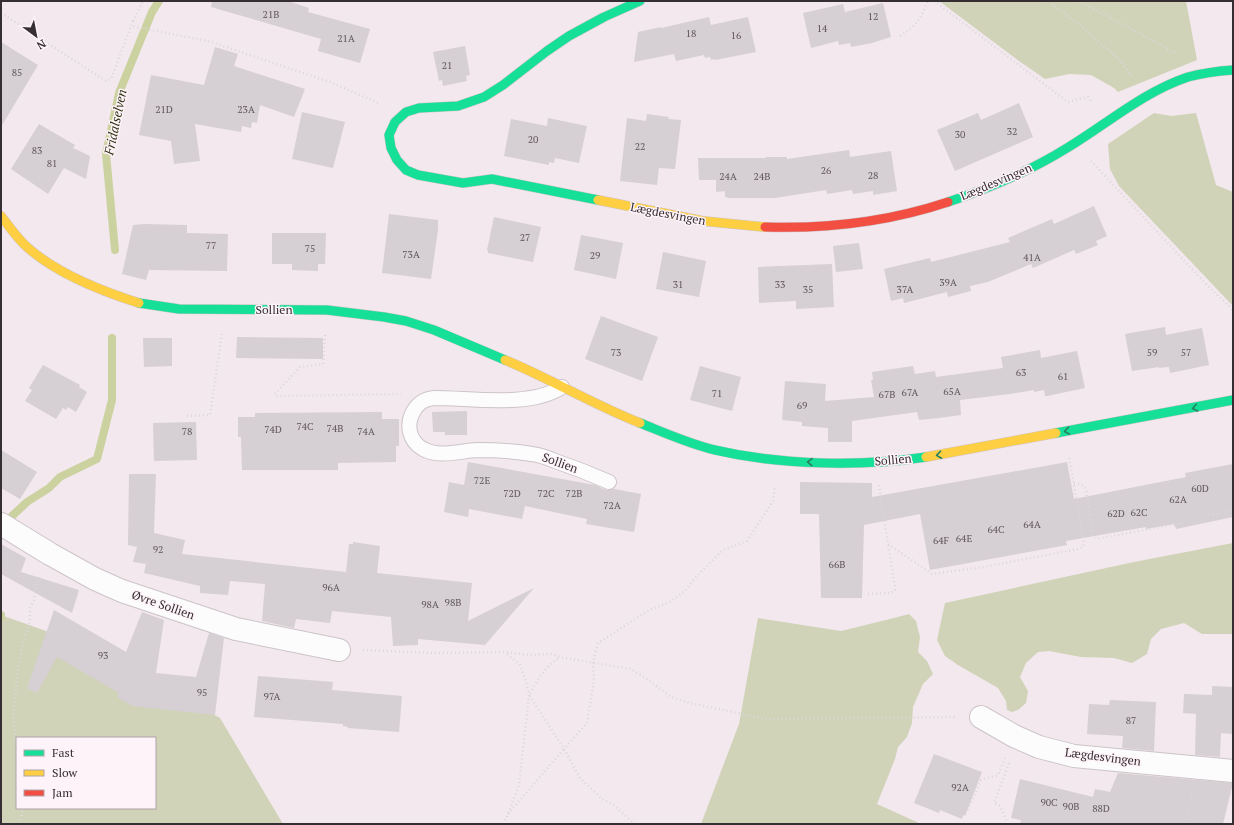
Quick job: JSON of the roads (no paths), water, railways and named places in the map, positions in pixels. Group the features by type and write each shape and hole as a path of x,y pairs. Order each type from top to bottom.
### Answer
{"street":[{"name":"Lægdesvingen","path":"640,1 584,28 547,51 502,86 476,100 448,107 428,107 415,109 403,114 395,121 391,128 389,137 390,146 396,159 410,173 468,183 492,179 686,219 725,224 769,227 835,226 874,222 946,203 1010,178 1039,164 1075,143 1146,96 1201,73 1215,70 1233,70"},
{"name":"Sollien","path":"1,216 26,246 43,259 84,283 144,305 179,309 327,310 406,321 434,330 531,371 616,414 689,442 714,450 778,461 852,463 909,460 948,454 1233,400"},
{"name":"Øvre Sollien","path":"1,524 95,579 122,591 236,629 339,650"},
{"name":"Lægdesvingen","path":"981,717 1014,736 1039,747 1074,756 1233,771"}],"lane":[{"name":"Sollien","path":"562,387 550,394 525,399 426,399 418,404 413,411 408,421 408,426 418,446 427,451 444,454 477,450 534,454 570,466 609,482"}],"waterway":[{"name":"Fridalselven","path":"115,250 106,154 119,93 152,12 159,1"},
{"name":"Fridalselven","path":"12,516 27,502 49,488 60,477 97,459 112,400 112,338"}]}
